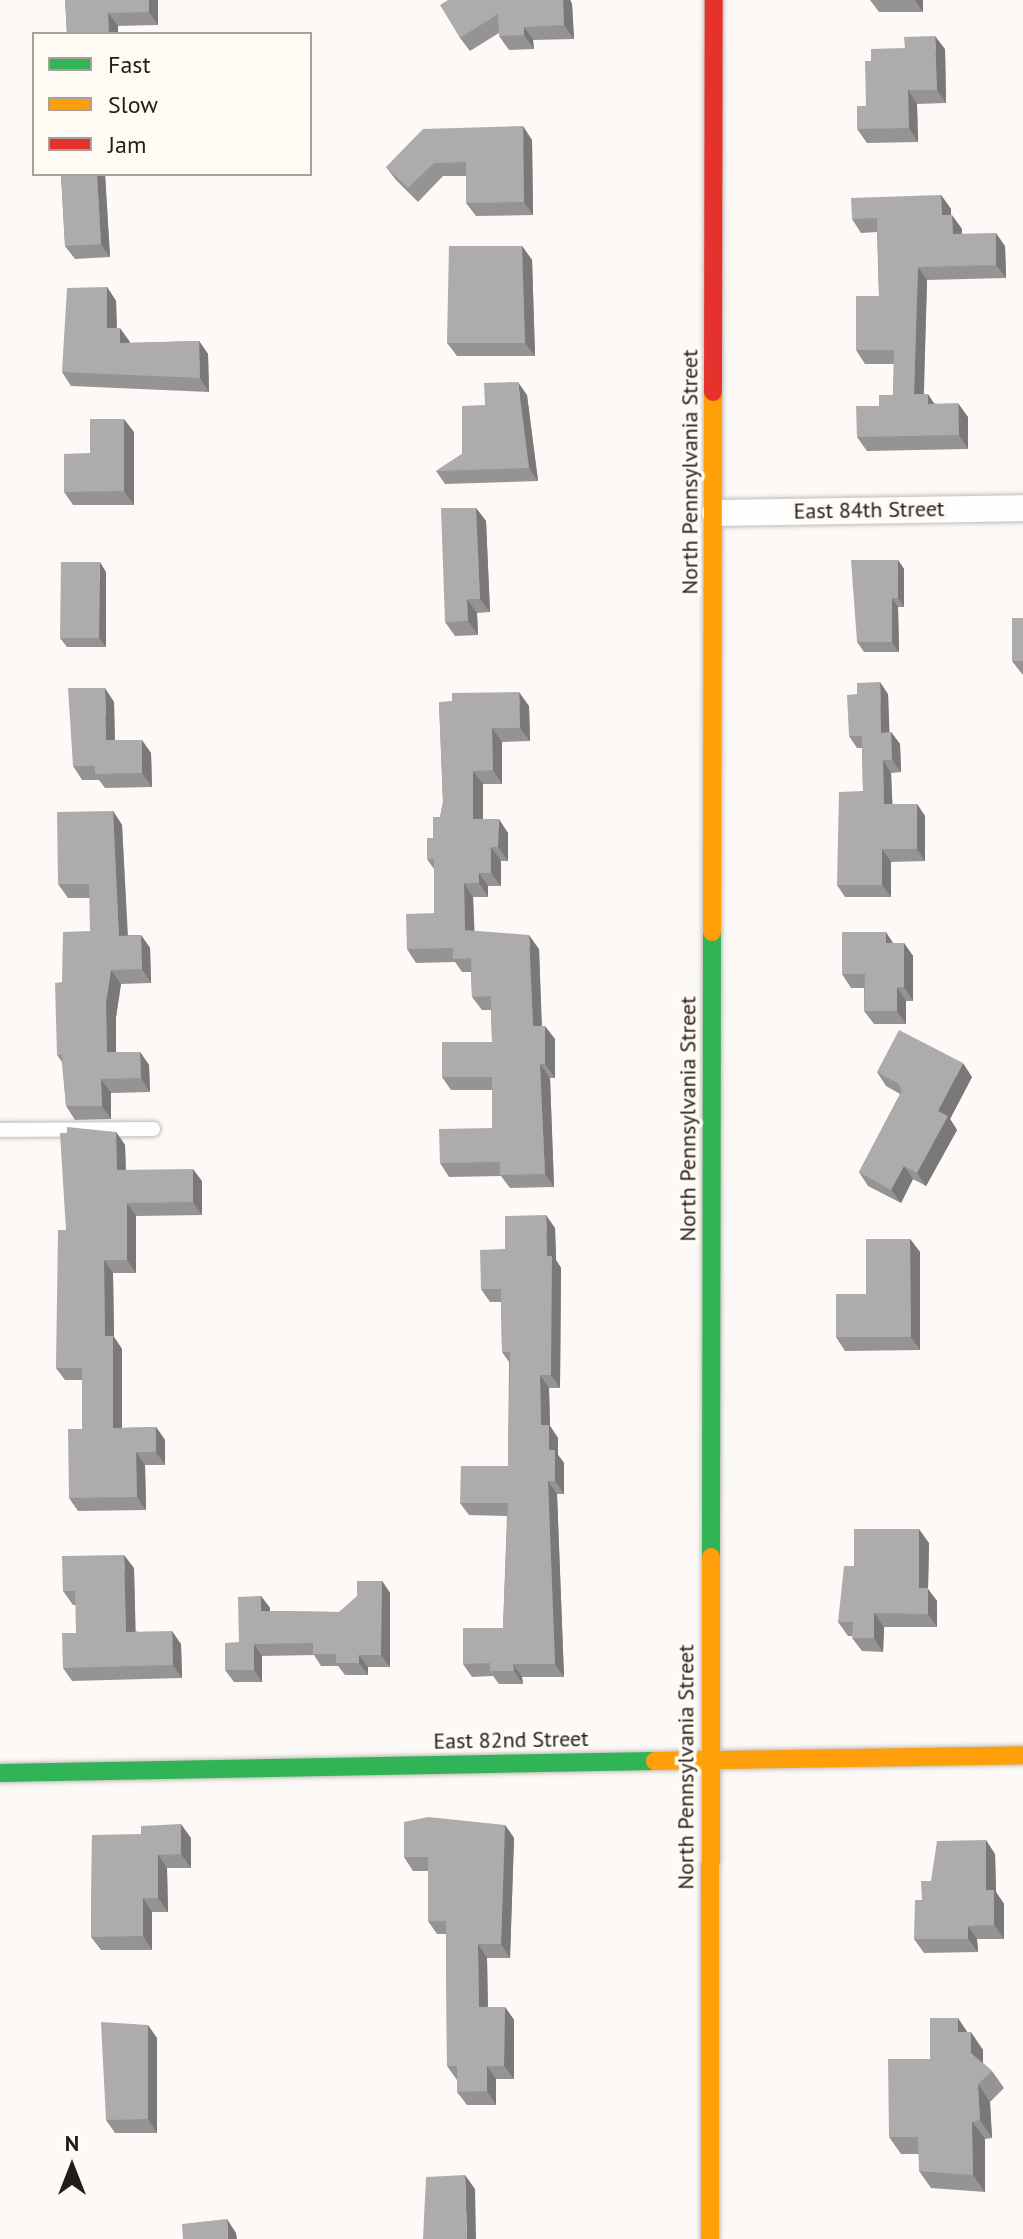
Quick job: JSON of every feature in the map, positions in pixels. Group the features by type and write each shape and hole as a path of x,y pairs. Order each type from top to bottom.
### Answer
{"street":[{"name":"North Pennsylvania Street","path":"710,2239 714,0"},
{"name":"East 84th Street","path":"715,513 1023,508"},
{"name":"East 82nd Street","path":"0,1773 1023,1755"}],"lane":[{"path":"0,1130 153,1129"}],"building":[{"path":"65,0 149,0 149,12 108,13 109,32 67,32"},
{"path":"448,0 563,0 564,25 524,27 524,35 499,36 498,14 460,38 440,5"},
{"path":"935,36 937,90 908,90 909,128 857,129 857,106 866,106 865,61 871,61 871,49 905,48 904,37"},
{"path":"523,126 524,202 466,203 466,162 434,163 408,188 386,167 423,129"},
{"path":"61,176 97,176 101,244 65,246"},
{"path":"941,195 942,215 952,215 953,234 996,233 996,265 918,267 914,394 928,394 928,404 958,403 959,435 857,437 856,406 879,406 879,395 893,395 894,350 856,350 856,296 879,296 877,218 852,219 851,198"},
{"path":"449,246 522,246 525,343 447,343"},
{"path":"107,287 107,328 120,328 120,343 199,341 200,378 62,372 67,288"},
{"path":"518,382 529,468 436,471 462,454 462,406 485,405 484,383"},
{"path":"90,419 124,419 124,491 64,492 64,454 90,453"},
{"path":"441,508 476,508 480,599 467,599 468,621 445,622"},
{"path":"851,560 898,560 898,598 892,598 892,642 857,642"},
{"path":"61,562 100,562 99,638 60,638"},
{"path":"1012,618 1023,618 1023,661 1012,661"},
{"path":"880,682 881,733 891,732 892,760 883,760 884,804 917,804 917,849 882,849 882,885 837,885 839,792 863,791 862,736 849,736 847,695 857,694 857,683"},
{"path":"68,688 105,688 106,740 142,740 142,773 95,774 95,766 73,766"},
{"path":"519,692 520,728 492,728 493,770 473,771 473,819 499,819 498,847 491,847 491,873 479,873 479,883 464,883 465,930 529,935 533,1026 545,1026 545,1064 540,1064 545,1174 500,1175 500,1162 440,1163 439,1129 492,1128 492,1077 442,1077 442,1042 492,1042 491,996 472,997 471,958 453,959 453,948 407,949 406,914 434,913 434,859 427,859 427,838 433,838 433,817 440,817 443,802 439,702 452,701 452,693"},
{"path":"113,811 119,936 141,935 142,969 111,970 106,1003 107,1052 140,1052 141,1078 101,1079 102,1106 66,1106 62,1055 57,1055 55,983 62,982 63,932 90,931 89,884 58,884 57,812"},
{"path":"842,932 886,932 886,943 904,943 904,987 897,987 897,1011 864,1011 865,974 842,974"},
{"path":"899,1030 963,1063 938,1111 948,1116 917,1173 904,1166 891,1190 859,1172 902,1091 899,1084 877,1072"},
{"path":"67,1127 116,1132 117,1170 193,1169 193,1202 127,1203 127,1260 104,1260 105,1336 113,1336 113,1428 156,1427 156,1452 136,1452 137,1497 69,1498 68,1429 82,1429 82,1368 56,1368 58,1230 66,1230 60,1133 67,1133"},
{"path":"546,1215 547,1256 552,1256 551,1375 540,1375 541,1425 549,1425 549,1450 555,1450 555,1481 548,1481 555,1664 513,1664 514,1671 490,1671 490,1663 463,1664 463,1628 503,1628 508,1503 460,1503 461,1466 508,1466 510,1352 502,1352 501,1289 481,1289 480,1250 505,1249 505,1216"},
{"path":"866,1239 910,1239 911,1337 836,1337 836,1294 866,1294"},
{"path":"854,1529 919,1529 919,1588 928,1588 928,1614 874,1613 874,1638 852,1638 853,1622 838,1622 844,1566 854,1566"},
{"path":"124,1555 126,1632 172,1631 173,1665 63,1668 62,1633 76,1633 75,1591 63,1591 62,1556"},
{"path":"357,1581 382,1581 381,1655 359,1655 359,1663 336,1663 336,1654 313,1654 313,1643 254,1644 254,1670 225,1670 225,1643 239,1642 238,1597 261,1596 261,1611 339,1612 357,1596"},
{"path":"428,1817 505,1825 501,1944 478,1944 479,2007 505,2007 504,2066 487,2066 487,2091 457,2092 457,2066 447,2066 446,1921 428,1921 428,1857 404,1857 404,1822"},
{"path":"181,1824 181,1854 158,1855 158,1898 143,1898 143,1936 91,1937 92,1835 141,1834 141,1826"},
{"path":"986,1840 986,1890 994,1890 994,1925 968,1926 968,1939 914,1939 915,1900 922,1900 921,1881 931,1881 937,1841"},
{"path":"930,2018 958,2018 958,2032 971,2032 971,2053 992,2071 978,2084 980,2120 972,2122 973,2175 919,2171 918,2137 889,2137 888,2059 930,2059"},
{"path":"101,2022 148,2025 148,2119 106,2120"},
{"path":"465,2175 467,2239 423,2239 426,2177"},
{"path":"227,2219 228,2239 183,2239 182,2224"}],"traffic: fast":[{"path":"711,1557 712,932"},
{"path":"0,1773 655,1761"}],"traffic: slow":[{"path":"712,932 713,392"},
{"path":"710,2239 711,1557"},
{"path":"655,1761 1023,1755"}],"traffic: jam":[{"path":"713,392 714,0"}]}
